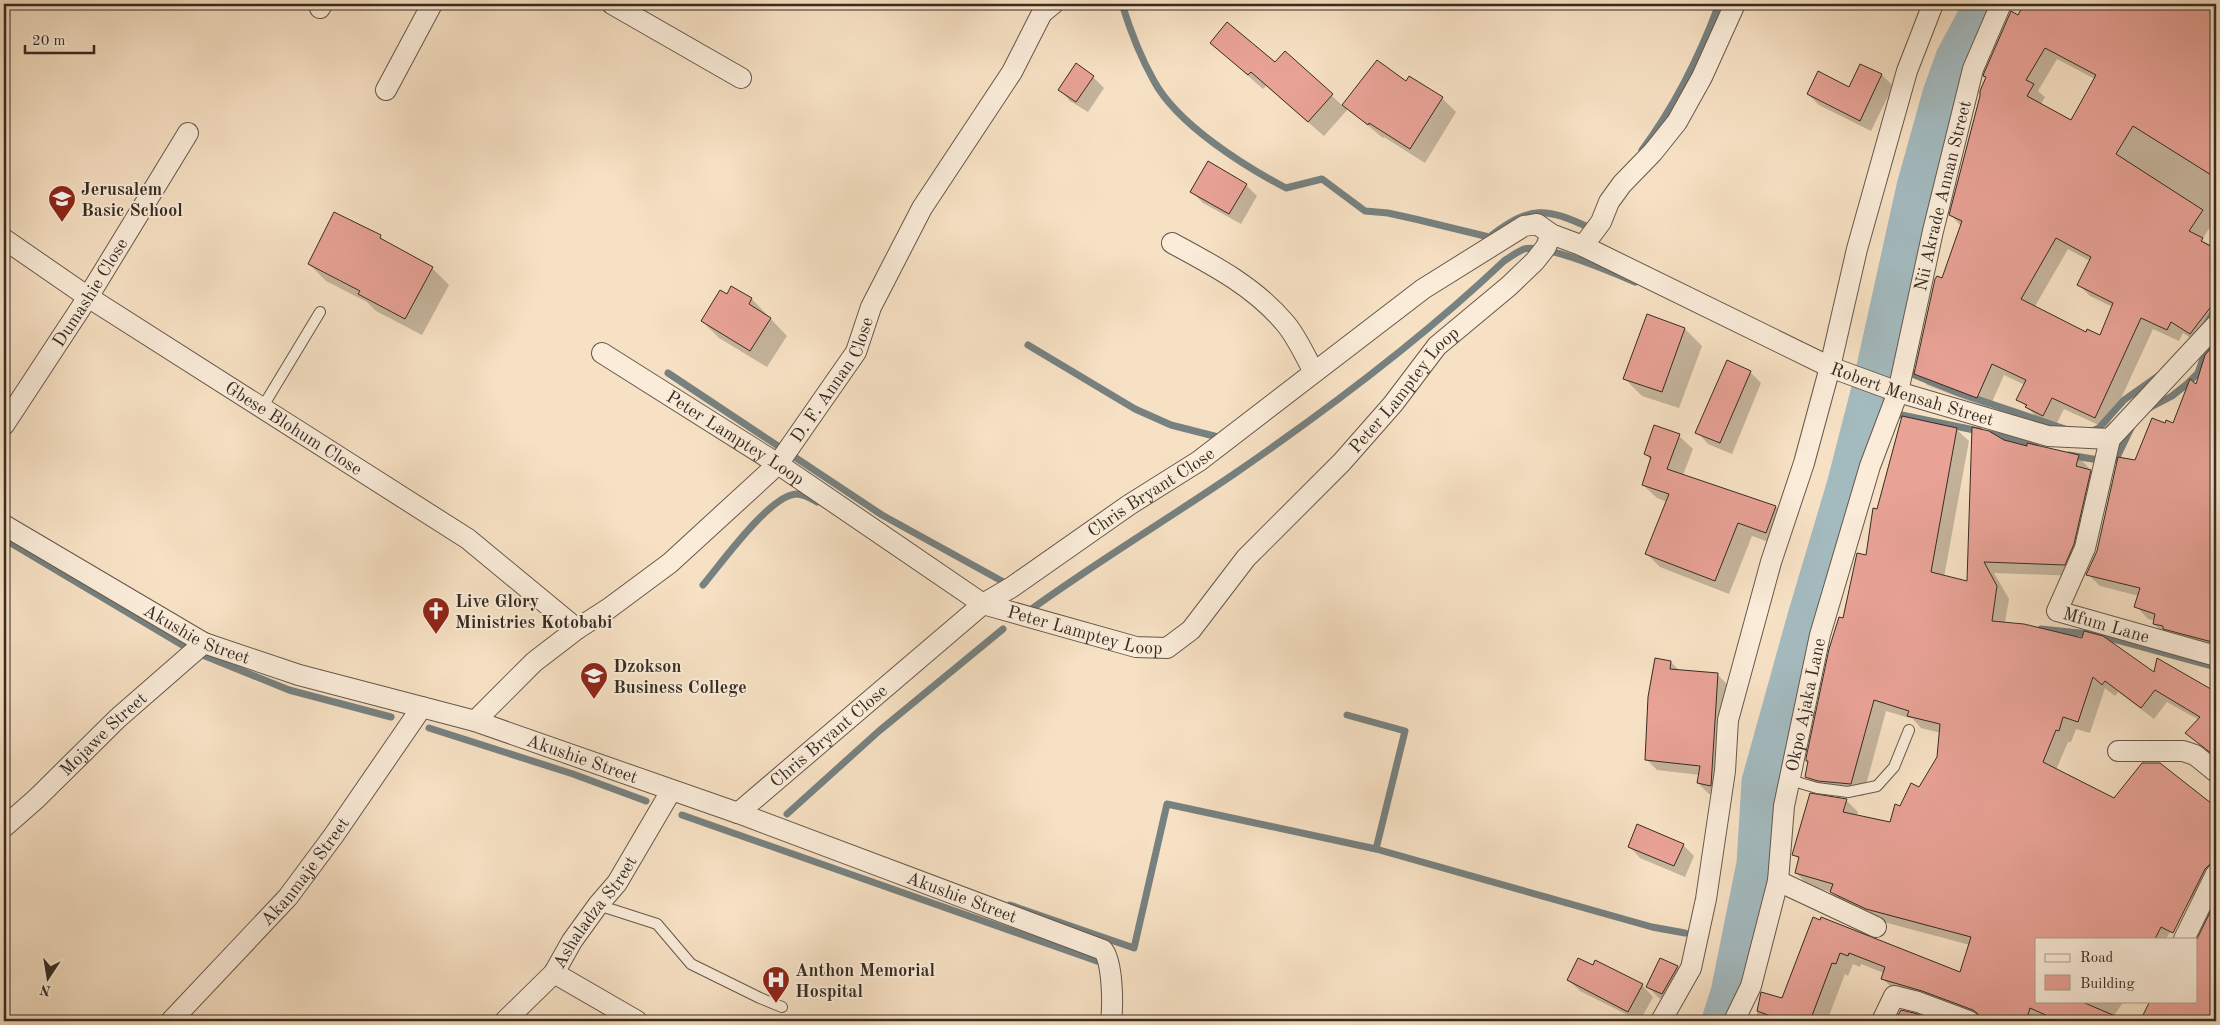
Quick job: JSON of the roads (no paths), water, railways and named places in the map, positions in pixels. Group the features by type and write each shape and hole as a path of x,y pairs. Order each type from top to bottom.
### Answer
{"street":[{"path":"386,90 432,4"},
{"path":"612,4 741,78"},
{"name":"D. F. Annan Close","path":"475,721 534,662 670,563 778,464 856,352 871,307 922,208 1012,72 1042,13 1052,4"},
{"path":"1583,246 1601,222 1609,202 1622,184 1653,152 1677,122 1702,78 1735,4"},
{"path":"1661,1021 1690,968 1708,889 1725,771 1728,720 1771,562 1804,464 1830,367 1857,249 1907,71 1933,4"},
{"name":"Nii Akrade Annan Street","path":"1898,392 1933,231 1973,69 2000,4"},
{"name":"Dumashie Close","path":"4,425 88,297 188,133"},
{"name":"Chris Bryant Close","path":"738,813 983,604 1012,587 1122,510 1199,461 1423,289 1524,226 1537,224 1552,234 1583,246"},
{"name":"Peter Lamptey Loop","path":"602,353 778,464 983,604 1126,645 1167,648 1191,630 1246,558 1342,462 1393,404 1437,346 1509,286 1535,261 1546,247 1552,234"},
{"name":"Gbese Blohum Close","path":"4,239 88,297 468,539 577,629"},
{"path":"1172,244 1221,270 1253,293 1285,323 1314,372"},
{"name":"Robert Mensah Street","path":"1583,246 1830,367 1898,392 2048,436 2110,439"},
{"path":"2110,439 2216,325"},
{"name":"Okpo Ajaka Lane","path":"1734,1021 1751,986 1778,881 1784,806 1820,634 1870,466 1898,392"},
{"name":"Mfum Lane","path":"2110,439 2086,548 2057,612 2216,656"},
{"name":"Akushie Street","path":"4,525 204,643 299,675 475,721 738,813 1103,950 1107,956 1111,1021"},
{"name":"Mojawe Street","path":"4,827 36,799 118,718 204,643"},
{"name":"Akanmaje Street","path":"171,1021 288,897 334,835 422,707"},
{"path":"2118,751 2183,751 2195,755 2216,772"},
{"name":"Ashaladza Street","path":"505,1021 554,973 572,941 598,905 617,883 671,791"},
{"path":"2184,938 2216,874"},
{"path":"1778,881 1876,927"},
{"path":"554,973 637,1021"},
{"path":"1882,1021 1894,996 1918,1002 1969,1021"}],"lane":[{"path":"262,408 320,312"},
{"path":"1790,780 1817,788 1848,792 1877,786 1894,767 1909,730"},
{"path":"598,905 657,924 691,964 782,1007"}],"waterway":[{"path":"1122,4 1140,53 1154,81 1165,97 1178,113 1195,128 1232,156 1286,188 1322,179 1365,211 1388,213 1489,237"},
{"path":"1642,150 1686,80 1719,4"},
{"path":"1722,1021 1731,993 1757,864 1762,782 1847,486 1874,381 1917,187 1943,94 1956,58 1985,4"},
{"path":"1492,235 1518,218 1529,214 1540,213 1562,216 1590,228 1592,224"},
{"path":"1026,613 1304,425 1407,346 1504,261 1524,249 1534,248 1563,254 1635,282"},
{"path":"2206,325 2216,308"},
{"path":"1028,345 1135,409 1171,425 1222,438"},
{"path":"2149,408 2172,396 2187,384 2198,373 2203,359 2216,345"},
{"path":"1876,380 1895,367 1959,393 2065,429"},
{"path":"668,373 882,515 1009,585"},
{"path":"2090,432 2099,428 2124,400 2158,376"},
{"path":"1892,413 1979,431"},
{"path":"1858,443 1880,422"},
{"path":"2069,455 2110,462 2117,457 2131,428"},
{"path":"1990,434 2035,446"},
{"path":"703,585 746,532 785,497 796,494 804,495 817,502"},
{"path":"4,539 189,649"},
{"path":"787,814 879,731 1003,629"},
{"path":"2041,629 2099,635 2216,667"},
{"path":"205,656 289,690 391,717"},
{"path":"1347,715 1405,731 1376,849 1652,927 1685,933"},
{"path":"429,728 573,774 646,801"},
{"path":"1010,905 1134,948 1167,804 1376,849"},
{"path":"682,815 1097,961"}],"place":[{"name":"Jerusalem Basic School","path":"62,223"},
{"name":"Live Glory Ministries Kotobabi","path":"436,635"},
{"name":"Dzokson Business College","path":"594,700"},
{"name":"Anthon Memorial Hospital","path":"776,1004"}]}
